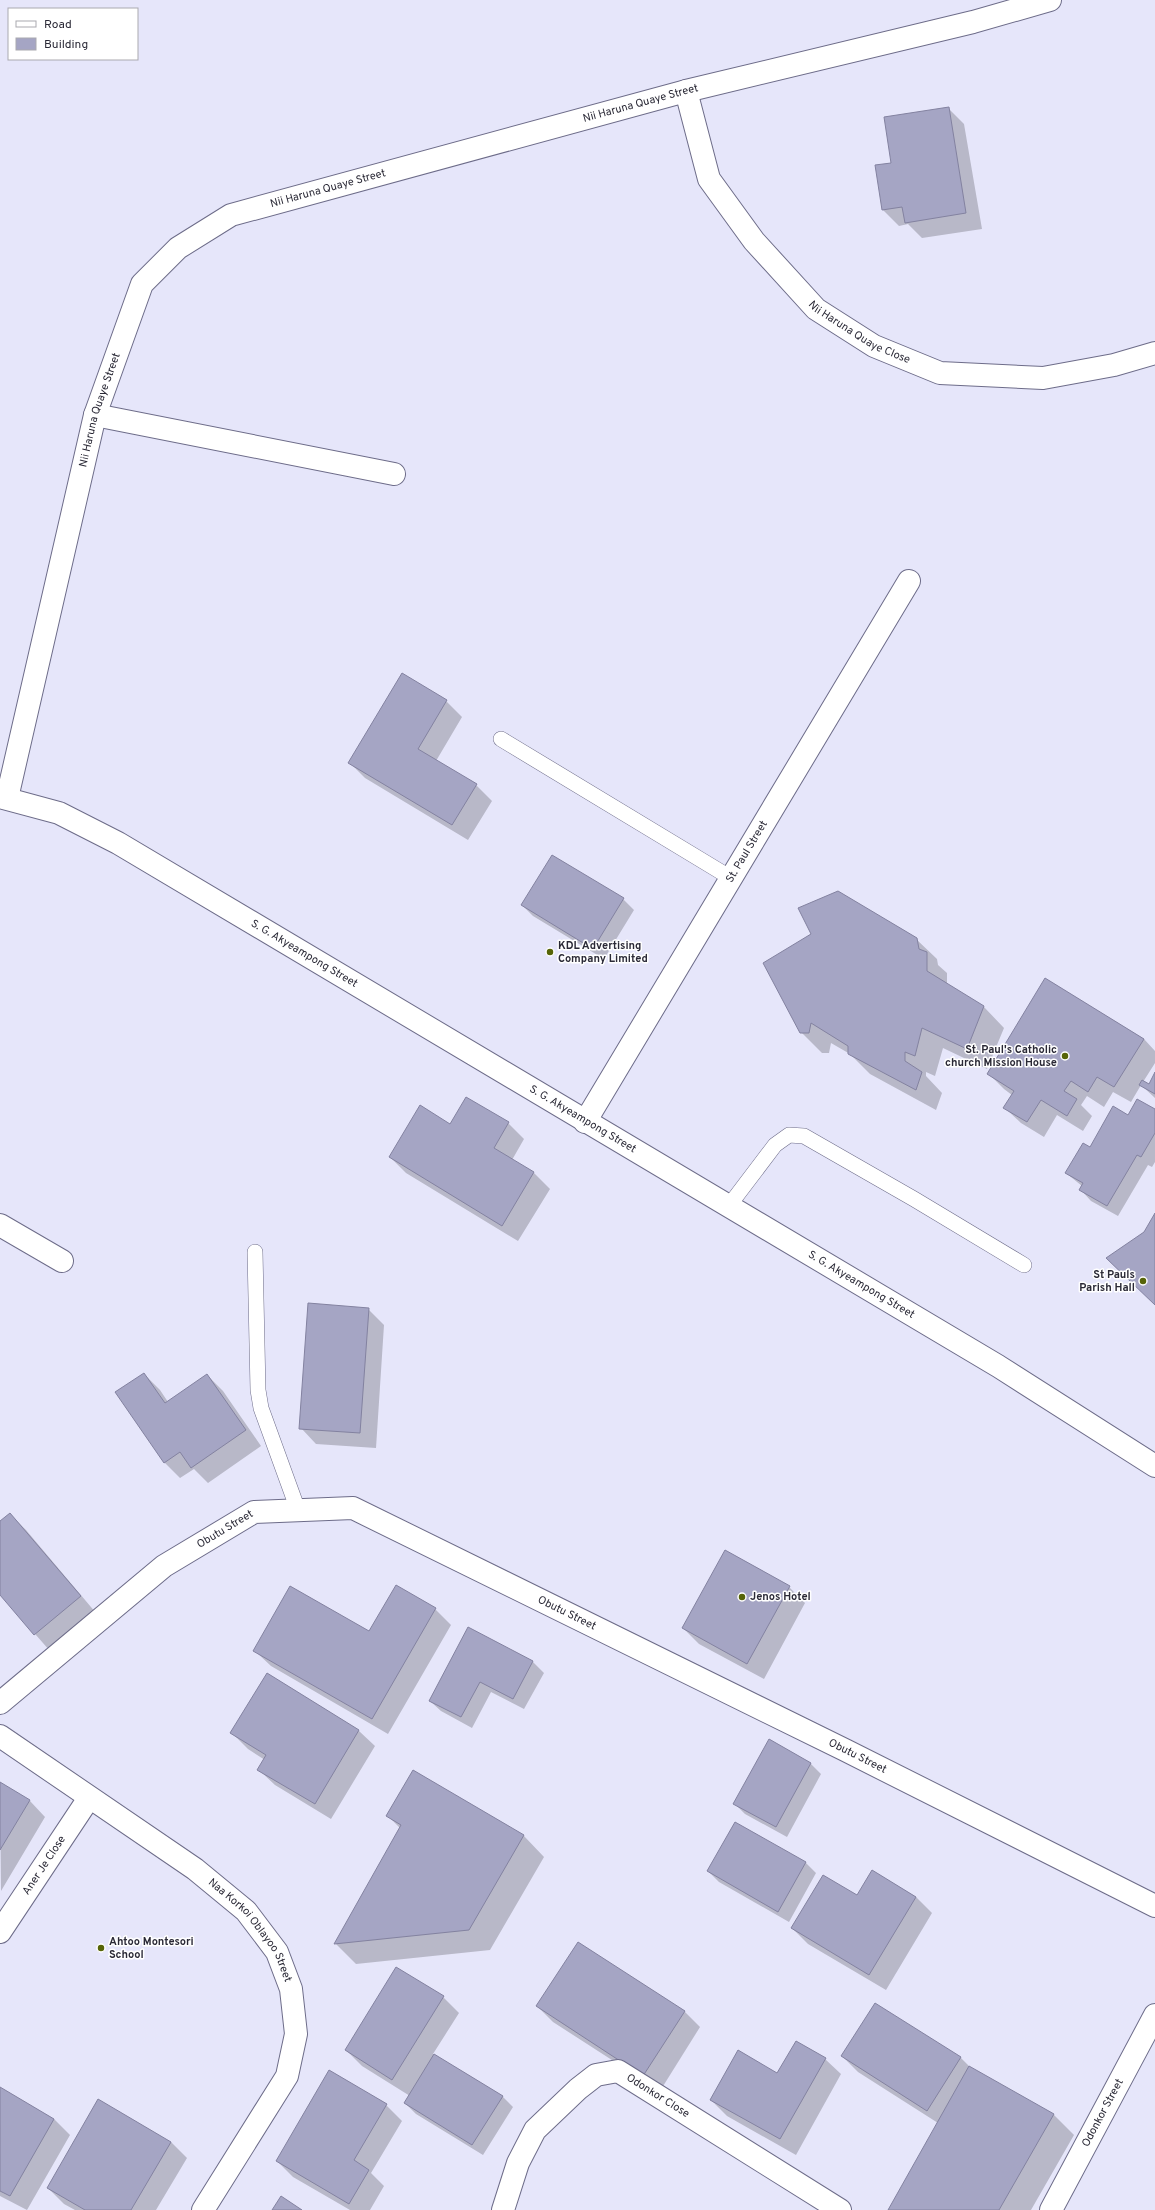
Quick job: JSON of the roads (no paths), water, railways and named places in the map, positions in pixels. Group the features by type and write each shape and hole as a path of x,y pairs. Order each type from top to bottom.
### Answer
{"street":[{"name":"Nii Haruna Quaye Street","path":"4,797 95,415 142,284 178,248 231,215 686,91 973,22 1050,0"},
{"name":"Nii Haruna Quaye Close","path":"686,91 709,179 754,241 816,309 874,346 940,373 1043,378 1114,364 1155,353"},
{"path":"95,415 394,474"},
{"name":"St. Paul Street","path":"585,1122 909,581"},
{"name":"S. G. Akyeampong Street","path":"4,797 59,814 118,843 728,1207 998,1366 1155,1466"},
{"path":"0,1225 62,1261"},
{"name":"Obutu Street","path":"0,1703 164,1566 254,1512 353,1508 838,1746 1155,1906"},
{"name":"Naa Korkoi Oblayoo Street","path":"0,1736 195,1869 246,1911 277,1952 291,1988 296,2034 288,2076 203,2210"},
{"name":"Aner Je Close","path":"0,1932 89,1798"},
{"name":"Odonkor Street","path":"1051,2210 1155,2016"},
{"name":"Odonkor Close","path":"503,2210 518,2163 535,2130 578,2089 596,2075 618,2070 840,2210"}],"lane":[{"path":"501,740 731,878"},
{"path":"728,1207 775,1145 789,1135 804,1136 914,1199 1024,1265"},
{"path":"254,1252 258,1390 261,1408 298,1510"}],"place":[{"name":"KDL Advertising Company Limited","path":"550,952"},
{"name":"St. Paul's Catholic church Mission House","path":"1065,1056"},
{"name":"St Pauls Parish Hall","path":"1143,1281"},
{"name":"Jenos Hotel","path":"742,1597"},
{"name":"Ahtoo Montesori School","path":"101,1948"}]}
